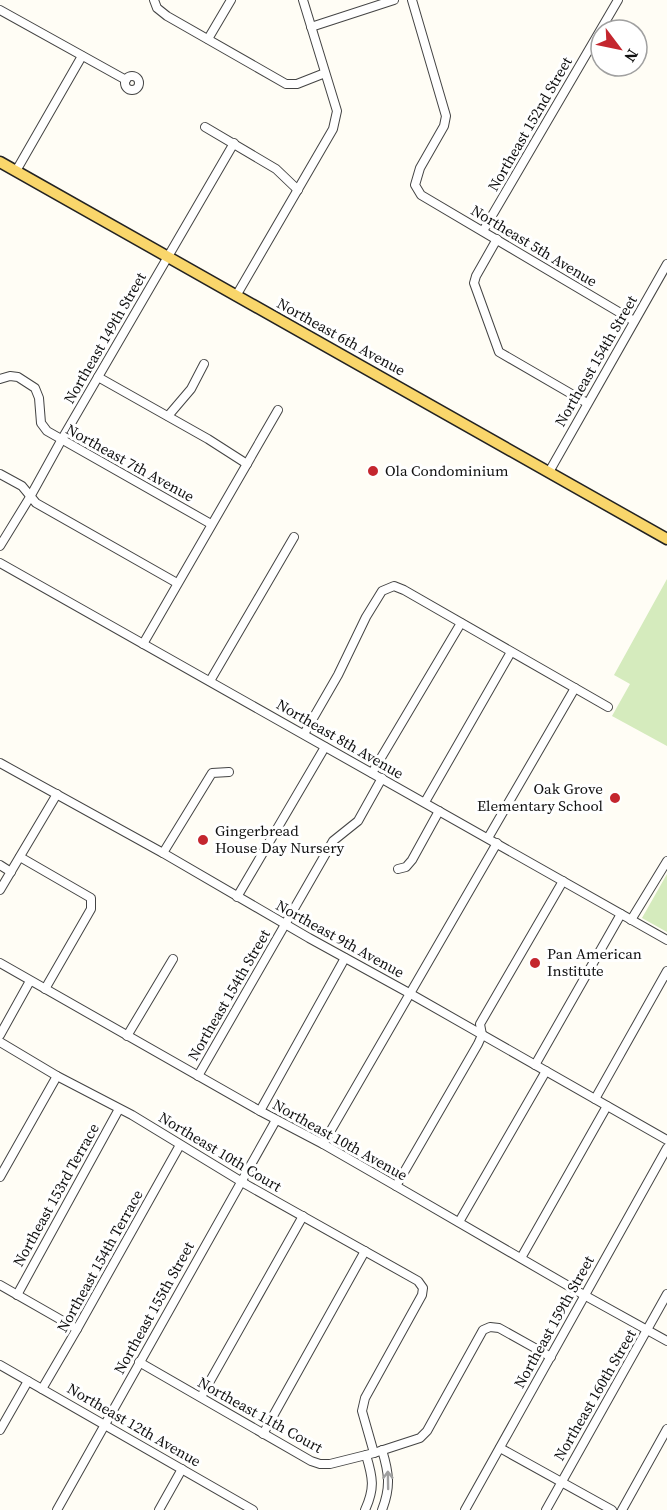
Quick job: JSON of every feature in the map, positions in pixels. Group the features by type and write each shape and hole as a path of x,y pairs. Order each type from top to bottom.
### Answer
{"main road":[{"name":"Northeast 6th Avenue","path":"0,162 667,539"}],"street":[{"path":"154,0 157,8 167,16 286,84 297,84 325,73"},
{"path":"208,39 231,0"},
{"path":"236,296 333,129 337,111 303,0"},
{"path":"311,27 394,0"},
{"name":"Northeast 152nd Street","path":"483,231 618,0"},
{"name":"Northeast 5th Avenue","path":"414,2 446,116 444,126 420,168 415,185 421,195 634,321"},
{"path":"0,10 126,80"},
{"path":"16,171 82,56"},
{"path":"205,127 276,169 298,190"},
{"name":"Northeast 149th Street","path":"0,546 234,143"},
{"path":"497,239 474,283 499,352 587,403"},
{"name":"Northeast 154th Street","path":"549,472 667,264"},
{"path":"168,416 191,389 204,364"},
{"name":"Northeast 7th Avenue","path":"0,380 10,376 18,377 35,388 39,398 41,423 47,431 211,524"},
{"path":"98,377 208,439 247,464"},
{"path":"143,644 278,410"},
{"path":"0,474 22,486 36,503 177,584"},
{"path":"210,681 294,537"},
{"name":"Northeast 8th Avenue","path":"0,562 667,940"},
{"path":"304,734 338,675 366,617 382,591 394,586 608,707"},
{"path":"372,772 461,623"},
{"path":"425,802 510,652"},
{"path":"488,838 575,688"},
{"path":"237,897 325,747"},
{"name":"Northeast 9th Avenue","path":"0,763 163,853 667,1140"},
{"path":"163,853 213,773 229,772"},
{"name":"Northeast 154th Street","path":"198,1076 333,841 358,821 382,778"},
{"path":"0,890 57,794"},
{"path":"398,869 406,867 412,861 439,811"},
{"path":"323,1144 496,843"},
{"path":"20,857 91,897 91,909 45,989"},
{"path":"632,920 667,861"},
{"path":"0,865 11,872"},
{"path":"396,1186 482,1035 480,1024 563,881"},
{"path":"535,1065 621,914"},
{"path":"260,1111 345,958"},
{"path":"127,1036 173,959"},
{"name":"Northeast 10th Avenue","path":"0,963 667,1341"},
{"path":"595,1099 667,971"},
{"path":"0,1035 30,981"},
{"name":"Northeast 10th Court","path":"0,1042 418,1281 423,1288 422,1295 365,1398 362,1411 374,1453"},
{"path":"459,1222 546,1071"},
{"path":"0,1177 57,1076"},
{"path":"521,1258 607,1106"},
{"name":"Northeast 153rd Terrace","path":"17,1295 119,1109"},
{"name":"Northeast 155th Street","path":"57,1510 276,1120"},
{"name":"Northeast 154th Terrace","path":"42,1389 180,1145"},
{"name":"Northeast 159th Street","path":"465,1510 667,1148"},
{"path":"201,1397 303,1216"},
{"path":"263,1434 365,1251"},
{"path":"0,1285 77,1329"},
{"name":"Northeast 160th Street","path":"546,1510 667,1294"},
{"name":"Northeast 11th Court","path":"139,1362 311,1461 330,1464 420,1438 427,1431 483,1330 490,1327 499,1328 551,1356"},
{"name":"Northeast 12th Avenue","path":"0,1365 253,1510"},
{"path":"0,1430 28,1381"},
{"path":"622,1510 667,1429"},
{"path":"500,1448 612,1510"},
{"path":"365,1510 372,1492 374,1453"},
{"path":"374,1453 389,1477 382,1510"},
{"path":"159,1510 182,1469"}],"green space":[{"path":"667,579 667,746 612,716 630,684 614,675"},
{"path":"667,874 667,932 642,918"}],"place":[{"name":"Ola Condominium","path":"373,471"},
{"name":"Oak Grove Elementary School","path":"615,798"},
{"name":"Gingerbread House Day Nursery","path":"203,840"},
{"name":"Pan American Institute","path":"535,963"}]}
